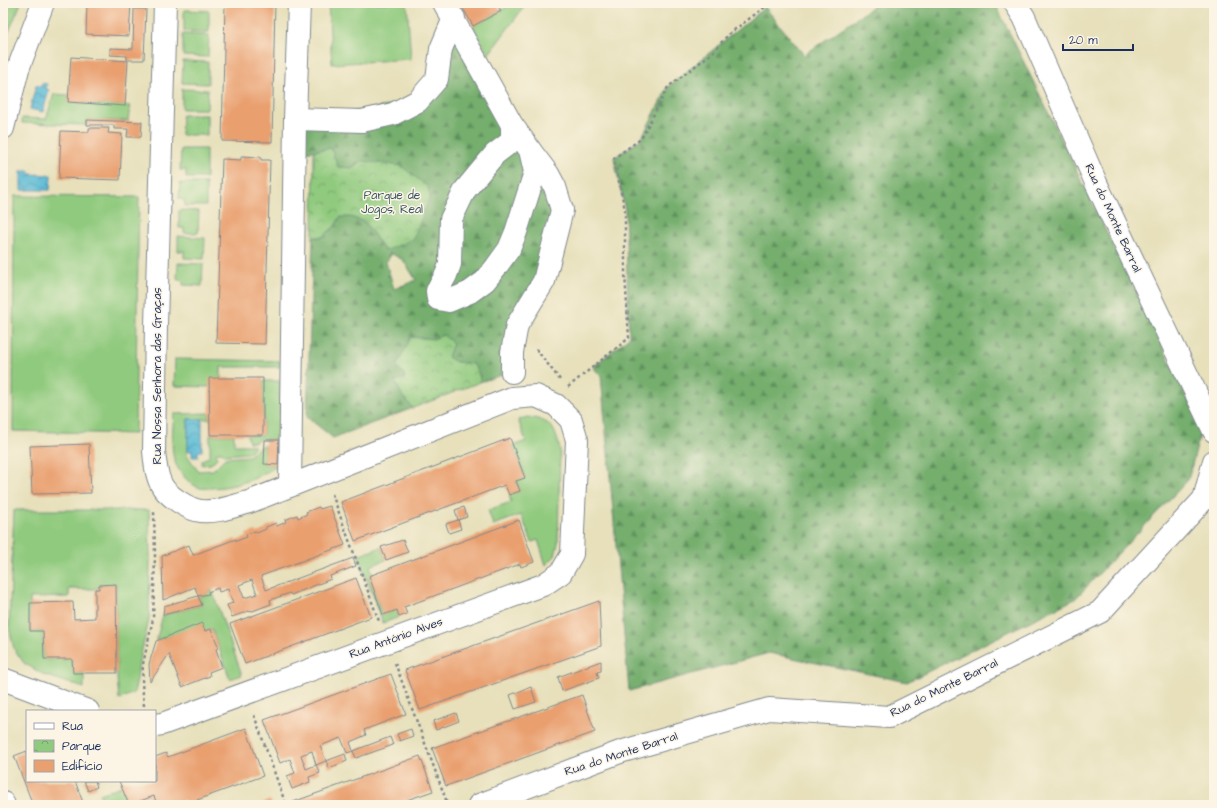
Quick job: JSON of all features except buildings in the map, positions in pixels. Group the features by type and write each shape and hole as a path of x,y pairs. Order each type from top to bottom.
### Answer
{"street":[{"path":"3,128 18,69 43,3"},
{"name":"Rua Nossa Senhora das Graças","path":"165,3 154,451 155,465 162,486 178,502 186,507 200,511 216,511 249,502 512,398 536,396 556,405 571,420 578,440 575,497"},
{"path":"290,486 295,119 299,3"},
{"name":"Rua do Monte Barral","path":"1015,3 1024,17 1097,185 1214,430"},
{"path":"295,119 362,121 393,114 418,101 437,79 441,49 449,11"},
{"path":"449,11 512,125 555,186 562,210 544,281 517,325 512,352 512,372"},
{"path":"512,125 512,141 495,154 465,190 451,219 450,264 437,291 438,299 449,300 470,292 485,282 509,249 535,172 530,150"},
{"name":"Rua do Monte Barral","path":"479,805 620,752 769,709 889,717 1100,612 1204,499 1214,461"},
{"name":"Rua António Alves","path":"156,725 543,585 561,573 572,554 575,497"},
{"path":"3,679 85,710"}],"path":[{"path":"566,388 629,338 625,274 625,210 614,158 642,139 668,87 712,54 730,33 765,7 766,3"},
{"path":"517,325 562,382"},
{"path":"324,473 448,805"},
{"path":"145,710 142,683 143,664 153,619 155,556 154,507 162,486"},
{"path":"246,693 286,805"}],"green space":[{"path":"3,3 21,3 3,45"},
{"path":"328,3 407,3 411,59 332,64"},
{"path":"503,3 527,3 488,55 473,26 506,8"},
{"path":"878,3 995,3 1202,428 1188,480 1075,599 907,682 769,653 629,691 601,376 593,367 629,337 625,210 614,158 641,139 668,87 765,7 804,55"},
{"path":"184,10 209,11 209,32 184,31"},
{"path":"454,18 562,210 512,372 480,382 479,373 473,364 456,362 448,357 453,343 443,335 434,339 411,337 404,374 405,379 395,381 403,397 413,408 333,438 307,417 313,237 322,237 335,226 340,217 351,217 365,222 385,251 353,168 338,167 331,148 304,152 307,119 418,101","holes":["392,254 403,260 416,280 394,289 386,262"]},
{"path":"183,34 209,35 208,57 183,56"},
{"path":"183,61 208,62 208,84 182,83"},
{"path":"182,89 208,90 207,109 182,109"},
{"path":"54,94 69,95 68,102 130,106 128,121 87,120 87,125 22,123 22,118 46,119"},
{"path":"182,115 207,115 207,135 181,135"},
{"name":"Parque de Jogos, Real","path":"331,148 338,167 353,168 362,161 401,166 428,187 430,197 413,239 385,251 365,222 351,217 340,217 335,226 322,237 313,237 314,151"},
{"path":"181,149 206,149 206,178 186,178 186,170 180,170"},
{"path":"180,183 206,183 206,206 185,206 184,200 179,199"},
{"path":"14,196 139,197 135,434 13,431"},
{"path":"179,210 199,211 198,233 184,233 184,228 179,228"},
{"path":"178,236 205,238 204,259 184,258 184,251 178,251"},
{"path":"178,263 203,264 202,286 183,285 183,280 177,279"},
{"path":"443,335 453,343 448,357 456,362 473,364 479,373 480,382 413,408 403,397 395,381 405,379 404,374 396,367 411,337 434,339"},
{"path":"175,359 280,361 280,367 221,367 221,378 209,387 174,386"},
{"path":"263,381 280,381 279,440 260,439 255,442 249,442 247,435 263,435"},
{"path":"209,413 210,419 188,419 187,455 198,471 213,470 225,458 249,456 261,446 265,446 264,464 278,465 246,482 219,488 200,488 192,484 179,470 173,457 172,438 174,414"},
{"path":"527,417 542,420 551,426 554,430 560,450 558,543 555,556 546,565 538,540 532,542 521,515 493,525 488,510 511,502 509,495 520,491 516,481 525,477 513,446 526,441 518,420"},
{"path":"210,435 234,435 234,445 253,445 255,447 248,453 225,455 222,452 218,452 216,455 217,458 211,464 202,465 202,460 210,456"},
{"path":"14,510 149,510 149,620 134,693 119,699 117,678 116,584 99,585 99,589 69,589 69,597 30,598 30,631 43,631 44,659 72,659 73,673 84,673 84,688 44,675 24,663 14,649 9,627"},
{"path":"381,547 386,560 370,566 373,575 369,577 383,615 397,610 399,617 383,623 358,556"},
{"path":"212,590 242,675 230,679 212,629 205,631 202,624 156,641 163,615 202,605 198,596 208,594 208,592"},
{"path":"121,786 129,805 104,805 100,794"},
{"path":"154,796 157,805 130,805"}],"water":[{"path":"42,83 47,84 46,89 49,90 43,112 30,109 36,85 41,87"},
{"path":"21,171 29,171 30,174 51,175 50,190 21,190"},
{"path":"188,419 202,419 202,451 198,451 198,457 192,457 192,451 188,451"}]}
